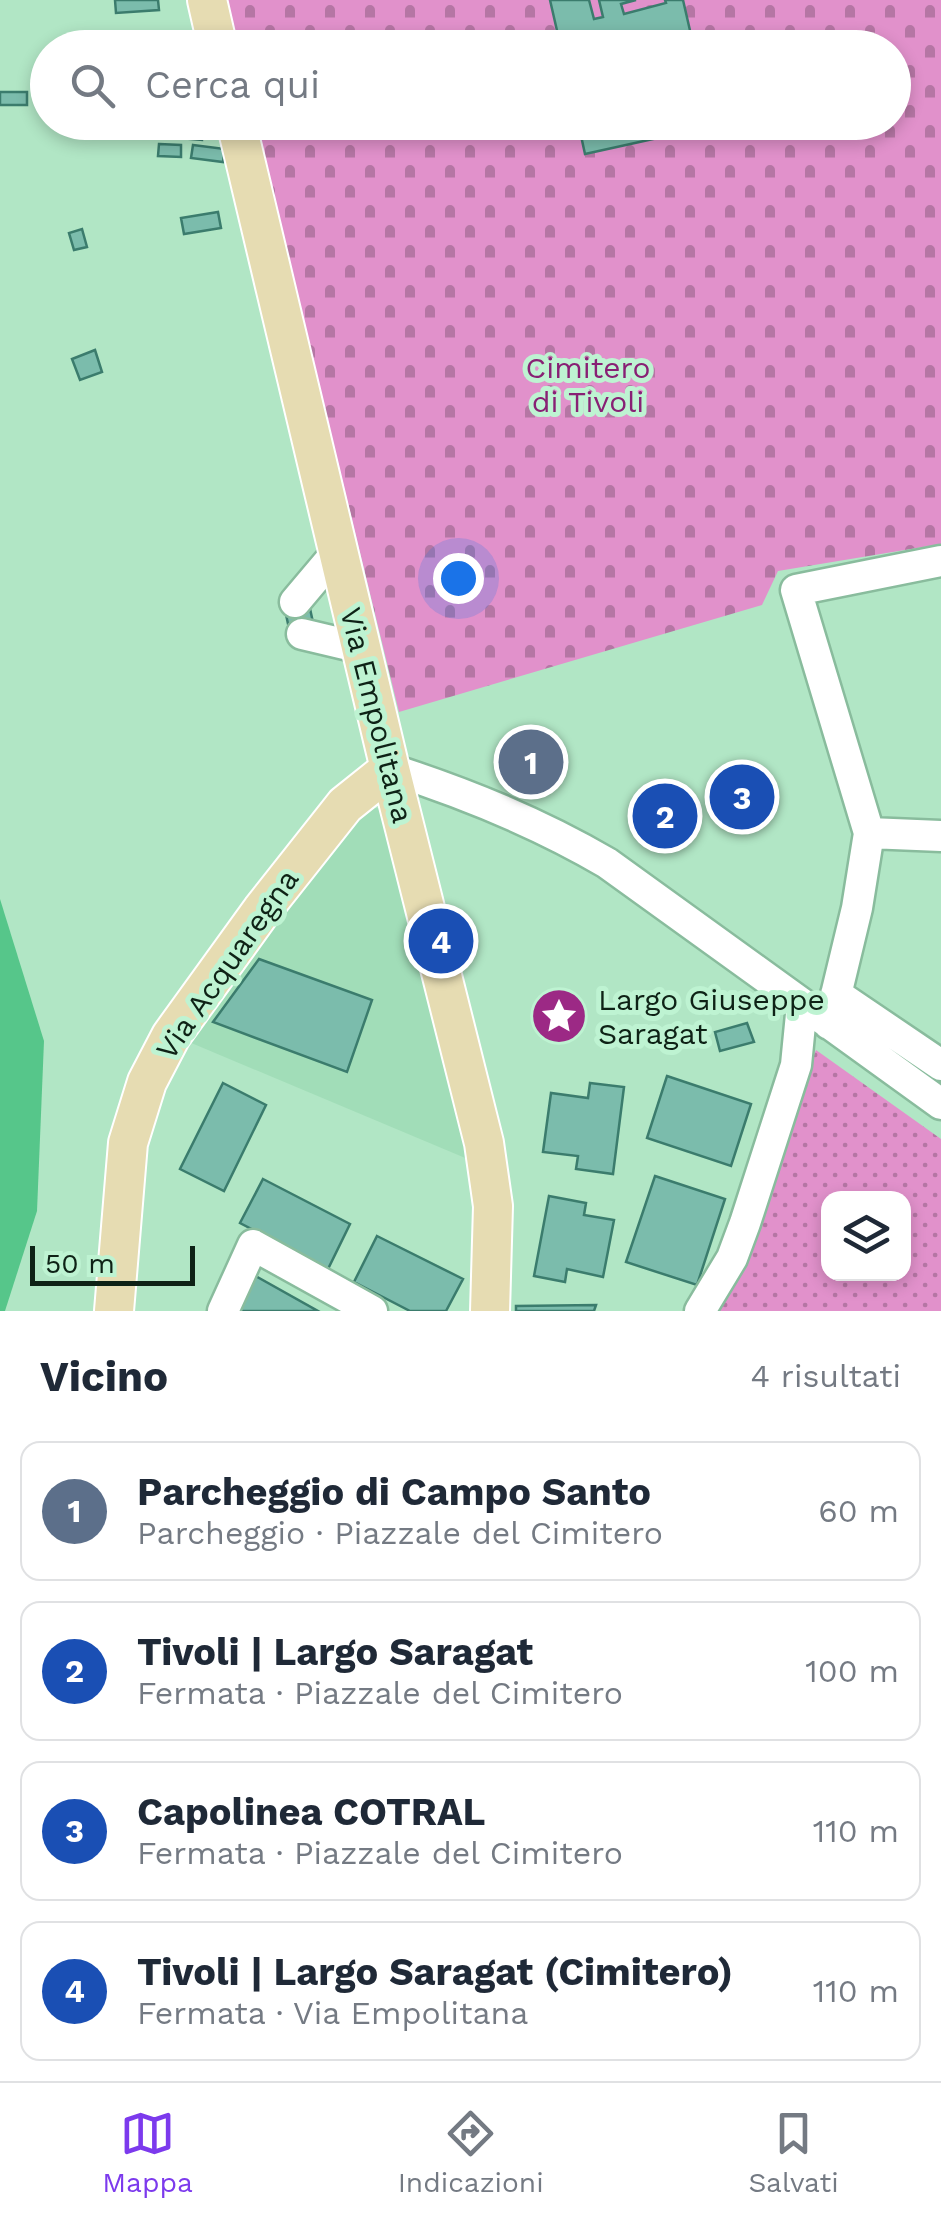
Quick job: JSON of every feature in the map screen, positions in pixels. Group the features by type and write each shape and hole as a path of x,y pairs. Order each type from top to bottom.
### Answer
{"main road":[{"path":"207,0 214,30"},
{"name":"Via Empolitana","path":"240,140 486,1154 494,1230 490,1311"},
{"name":"Via Acquaregna","path":"114,1311 128,1143 147,1082 171,1036 274,894 335,816 355,795 390,770"}],"street":[{"path":"295,602 338,550"},
{"path":"833,1009 868,833 796,590 941,561"},
{"path":"302,634 361,648"},
{"path":"390,770 454,790 588,852 645,888 802,1004 833,1009 941,1065"},
{"path":"868,833 941,836"},
{"path":"700,1311 742,1234 796,1065 802,1004"},
{"path":"833,1009 941,1104"},
{"path":"223,1311 253,1245 372,1311"}],"shaded area":[{"path":"357,807 390,809 470,1160 189,1042"},
{"path":"0,899 44,1041 37,1211 5,1311 0,1311"}],"green space":[{"name":"Cimitero di Tivoli","path":"225,0 941,0 941,544 778,571 762,605 399,712 259,140 911,140 911,30 233,30"},
{"path":"816,1050 941,1139 941,1311 710,1311"}],"building":[{"path":"115,0 158,0 159,10 116,13"},
{"path":"550,0 589,0 594,19 603,17 599,0 636,0 621,4 624,14 666,3 665,0 683,0 690,30 557,30"},
{"path":"0,92 27,92 27,105 0,105"},
{"path":"582,140 648,140 585,154"},
{"path":"159,144 181,145 181,157 158,156"},
{"path":"193,145 225,149 223,162 191,158"},
{"path":"218,212 221,228 184,234 181,218"},
{"path":"82,229 87,247 74,250 69,233"},
{"path":"95,350 102,372 80,380 72,359"},
{"path":"309,604 314,627 290,633 285,610"},
{"path":"259,959 372,1000 347,1072 213,1022"},
{"path":"747,1023 754,1042 720,1051 715,1032"},
{"path":"667,1076 751,1104 731,1166 647,1138"},
{"path":"223,1083 266,1105 224,1191 180,1169"},
{"path":"590,1083 624,1087 613,1174 576,1169 578,1156 543,1152 551,1093 588,1098"},
{"path":"655,1176 725,1199 697,1285 626,1262"},
{"path":"263,1179 350,1224 328,1269 240,1223"},
{"path":"549,1196 586,1203 584,1215 614,1220 603,1277 567,1269 565,1282 534,1276"},
{"path":"377,1236 463,1279 446,1311 410,1311 354,1282"},
{"path":"252,1274 318,1311 240,1311"},
{"path":"596,1305 594,1311 516,1311 516,1306"}],"place":[{"name":"Parcheggio di Campo Santo","path":"531,762"},
{"name":"Capolinea COTRAL","path":"742,797"},
{"name":"Tivoli | Largo Saragat","path":"665,816"},
{"name":"Tivoli | Largo Saragat (Cimitero)","path":"441,941"},
{"name":"Largo Giuseppe Saragat","path":"559,1016"}]}
